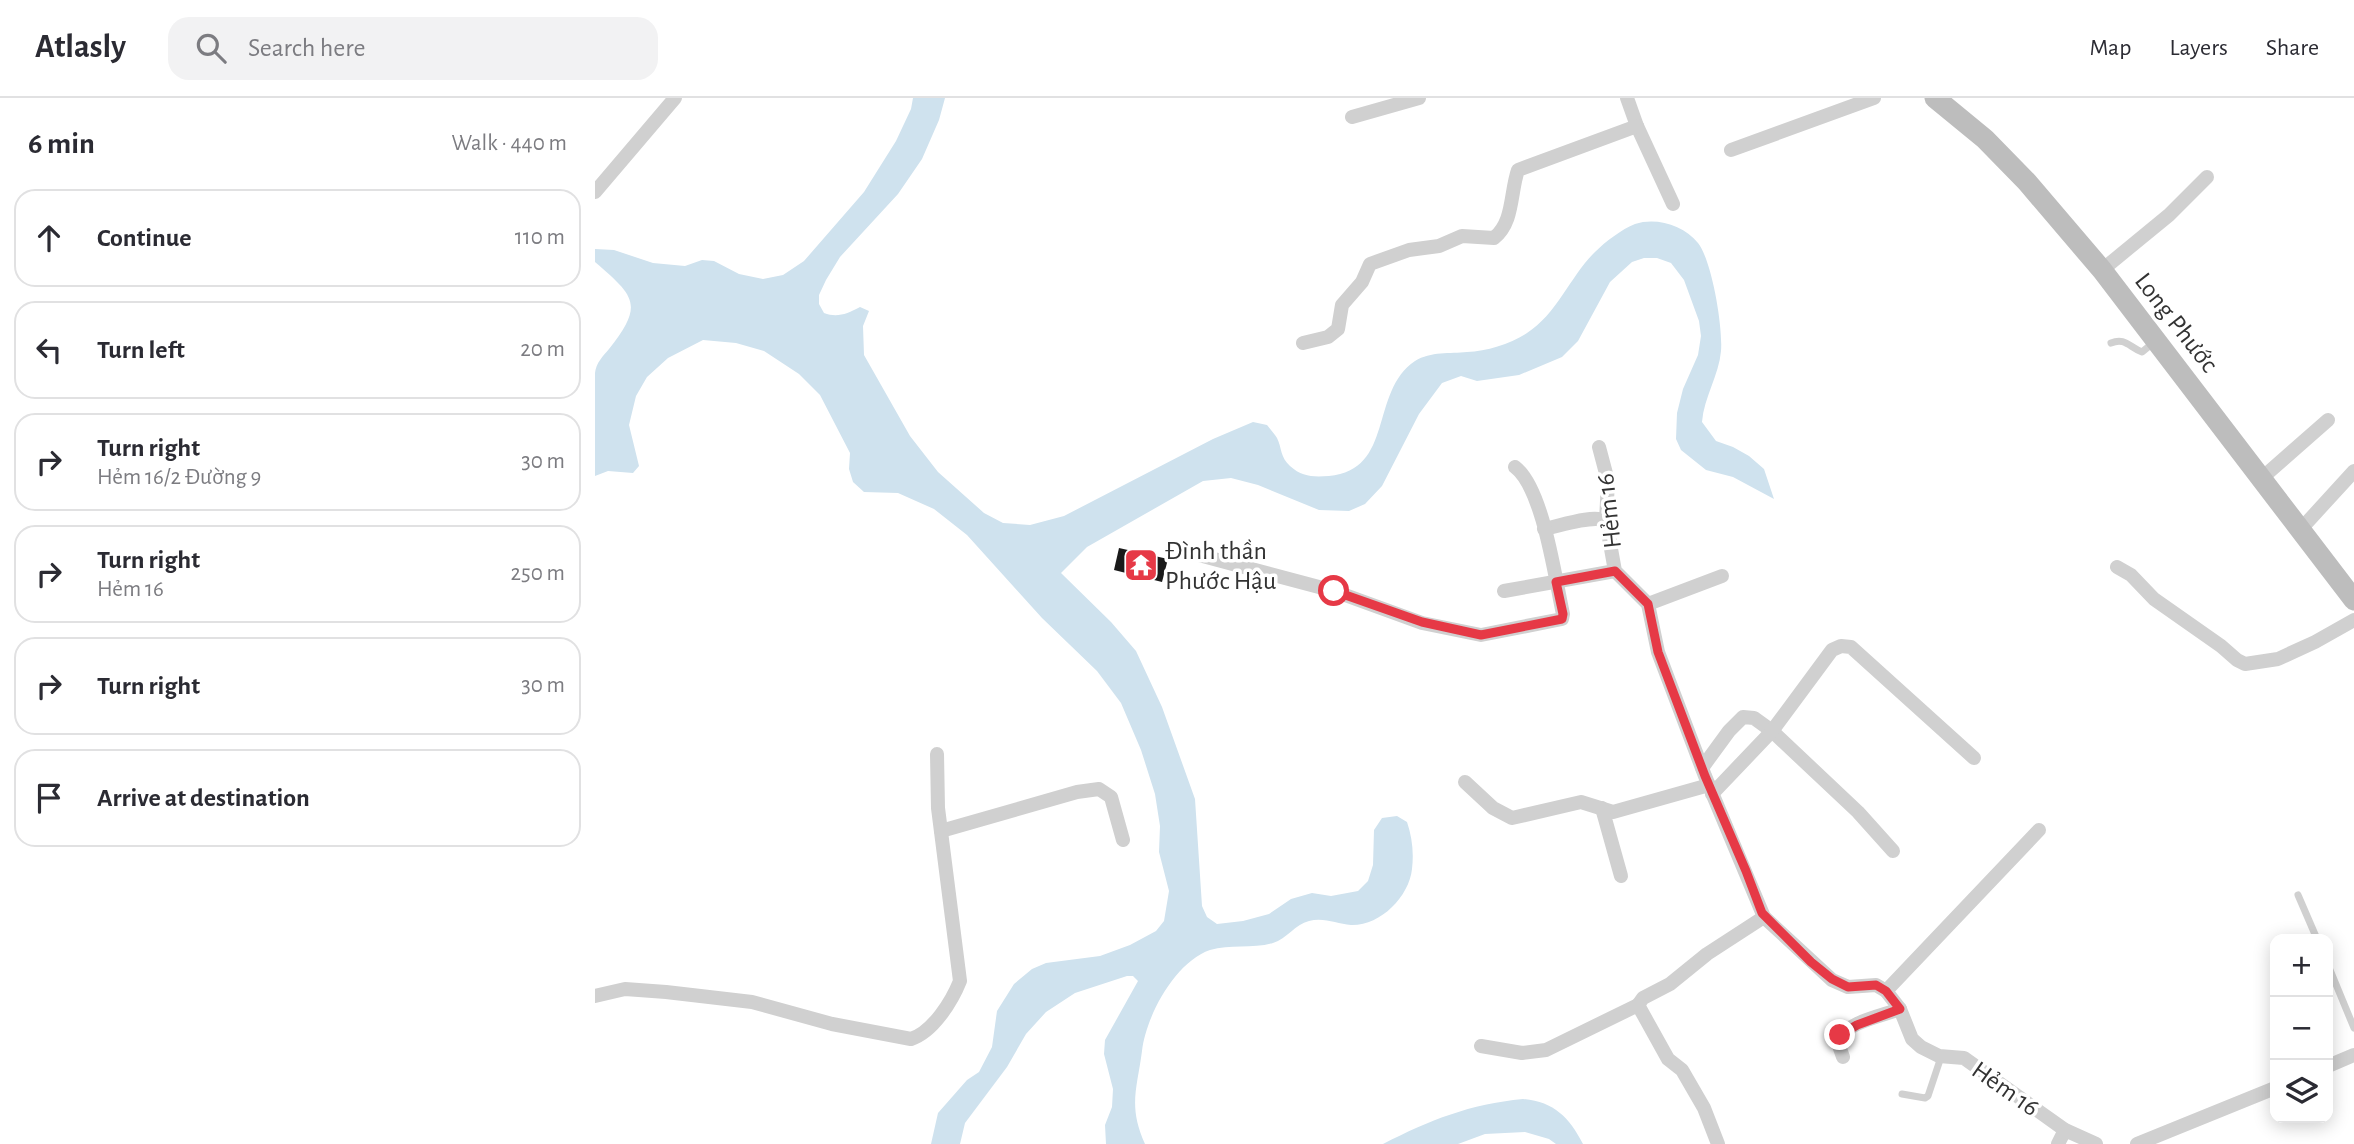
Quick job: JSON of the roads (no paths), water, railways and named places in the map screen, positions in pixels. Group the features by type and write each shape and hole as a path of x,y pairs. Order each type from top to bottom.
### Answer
{"street":[{"path":"595,192 675,98"},
{"path":"1352,117 1419,98"},
{"path":"1627,98 1673,204"},
{"path":"1731,150 1874,98"},
{"name":"Long Phước","path":"1935,98 1985,139 2027,182 2102,270 2354,600"},
{"path":"1303,342 1328,337 1338,329 1342,305 1361,282 1370,264 1409,250 1439,246 1462,236 1494,238 1502,232 1510,214 1513,184 1518,170 1637,126"},
{"path":"2102,270 2169,215 2207,177"},
{"path":"2262,478 2328,419"},
{"name":"Hẻm 16","path":"1599,447 1608,481 1606,521 1615,571 1648,604"},
{"path":"1199,555 1334,591 1422,622 1481,635 1562,619 1545,529 1532,488 1524,474 1515,467"},
{"path":"2301,529 2354,471"},
{"path":"1545,529 1592,519 1606,521"},
{"path":"2117,567 2131,576 2162,606 2245,664 2277,659 2354,620"},
{"path":"1504,591 1615,571"},
{"path":"1722,576 1648,604 1658,652 1702,768 1765,917 1832,979 1848,987 1876,985 1886,991 2039,830"},
{"path":"1465,782 1493,808 1512,818 1581,802 1613,811 1711,790 1772,731 1832,650 1841,646 1851,647 1974,758"},
{"path":"1702,768 1743,717 1754,718 1772,731 1858,812 1893,851"},
{"path":"595,996 625,989 678,993 752,1002 832,1024 911,1039 922,1035 955,994 960,981 938,808 937,754"},
{"path":"941,831 1077,792 1100,789 1111,797 1123,840"},
{"path":"1602,808 1621,876"},
{"path":"1481,1046 1522,1053 1546,1050 1638,1005 1643,998 1670,984 1707,954 1765,917"},
{"name":"Hẻm 16","path":"1886,991 1900,1009 1912,1039 1930,1052 1964,1058 2065,1130 2096,1144"},
{"path":"1638,1005 1668,1059 1682,1070 1705,1108 1718,1144"},
{"path":"1843,1057 1837,1040 1840,1035 1857,1025 1900,1009"},
{"path":"2333,1064 2354,1055"},
{"path":"2137,1144 2270,1090"},
{"path":"2059,1144 2065,1130"}],"lane":[{"path":"2111,342 2125,341 2141,352 2157,340"},
{"path":"2298,895 2315,934"},
{"path":"2333,977 2354,1028"},
{"path":"1902,1094 1925,1098 1928,1096 1942,1056"}],"water":[{"path":"913,98 945,98 939,120 922,159 898,194 840,257 819,295 819,304 824,313 833,315 860,307 869,311 863,326 864,355 910,436 938,472 984,513 1003,523 1030,525 1064,516 1213,439 1253,422 1267,425 1277,438 1284,459 1299,472 1308,476 1329,476 1350,471 1364,460 1373,445 1391,391 1401,375 1415,361 1434,354 1475,351 1506,344 1527,333 1547,316 1586,261 1599,248 1630,226 1652,221 1677,227 1692,237 1703,252 1712,279 1721,351 1702,422 1716,441 1749,456 1764,469 1774,499 1733,477 1706,470 1681,450 1676,439 1677,413 1683,389 1698,355 1701,336 1699,321 1684,280 1671,263 1657,258 1644,258 1632,262 1610,282 1578,341 1562,357 1519,375 1477,381 1461,376 1442,383 1419,414 1382,486 1365,504 1349,511 1319,510 1258,485 1231,478 1203,481 1087,547 1061,573 1136,651 1162,707 1195,799 1202,906 1207,917 1217,924 1243,921 1269,914 1291,899 1312,893 1331,896 1358,891 1368,881 1373,865 1374,830 1382,818 1397,816 1407,822 1413,851 1410,879 1405,890 1391,908 1372,921 1351,925 1325,920 1309,921 1273,943 1210,950 1197,956 1174,978 1149,1022 1142,1051 1135,1108 1145,1144 1106,1144 1105,1125 1112,1107 1113,1089 1104,1054 1105,1040 1138,981 1133,976 1127,976 1075,993 1046,1012 1026,1034 1007,1067 965,1123 960,1144 931,1144 938,1113 967,1080 979,1072 992,1047 997,1011 1014,984 1032,969 1046,963 1100,956 1130,945 1156,931 1164,921 1169,891 1159,852 1160,826 1155,794 1141,750 1121,703 1097,671 1042,618 967,535 934,509 898,493 864,492 853,482 849,469 850,453 820,395 799,374 764,351 736,343 703,340 668,358 647,377 636,396 629,425 639,466 633,473 608,471 595,476 595,373 600,360 620,334 631,311 626,293 595,262 595,249 614,250 653,263 685,266 702,260 714,261 739,274 763,279 783,275 804,261 864,192 896,141 911,109"},
{"path":"1523,1099 1552,1107 1559,1112 1583,1144 1556,1144 1549,1139 1525,1132 1485,1134 1458,1144 1383,1144 1451,1114"}],"place":[{"name":"Đình thần Phước Hậu","path":"1141,565"}]}
